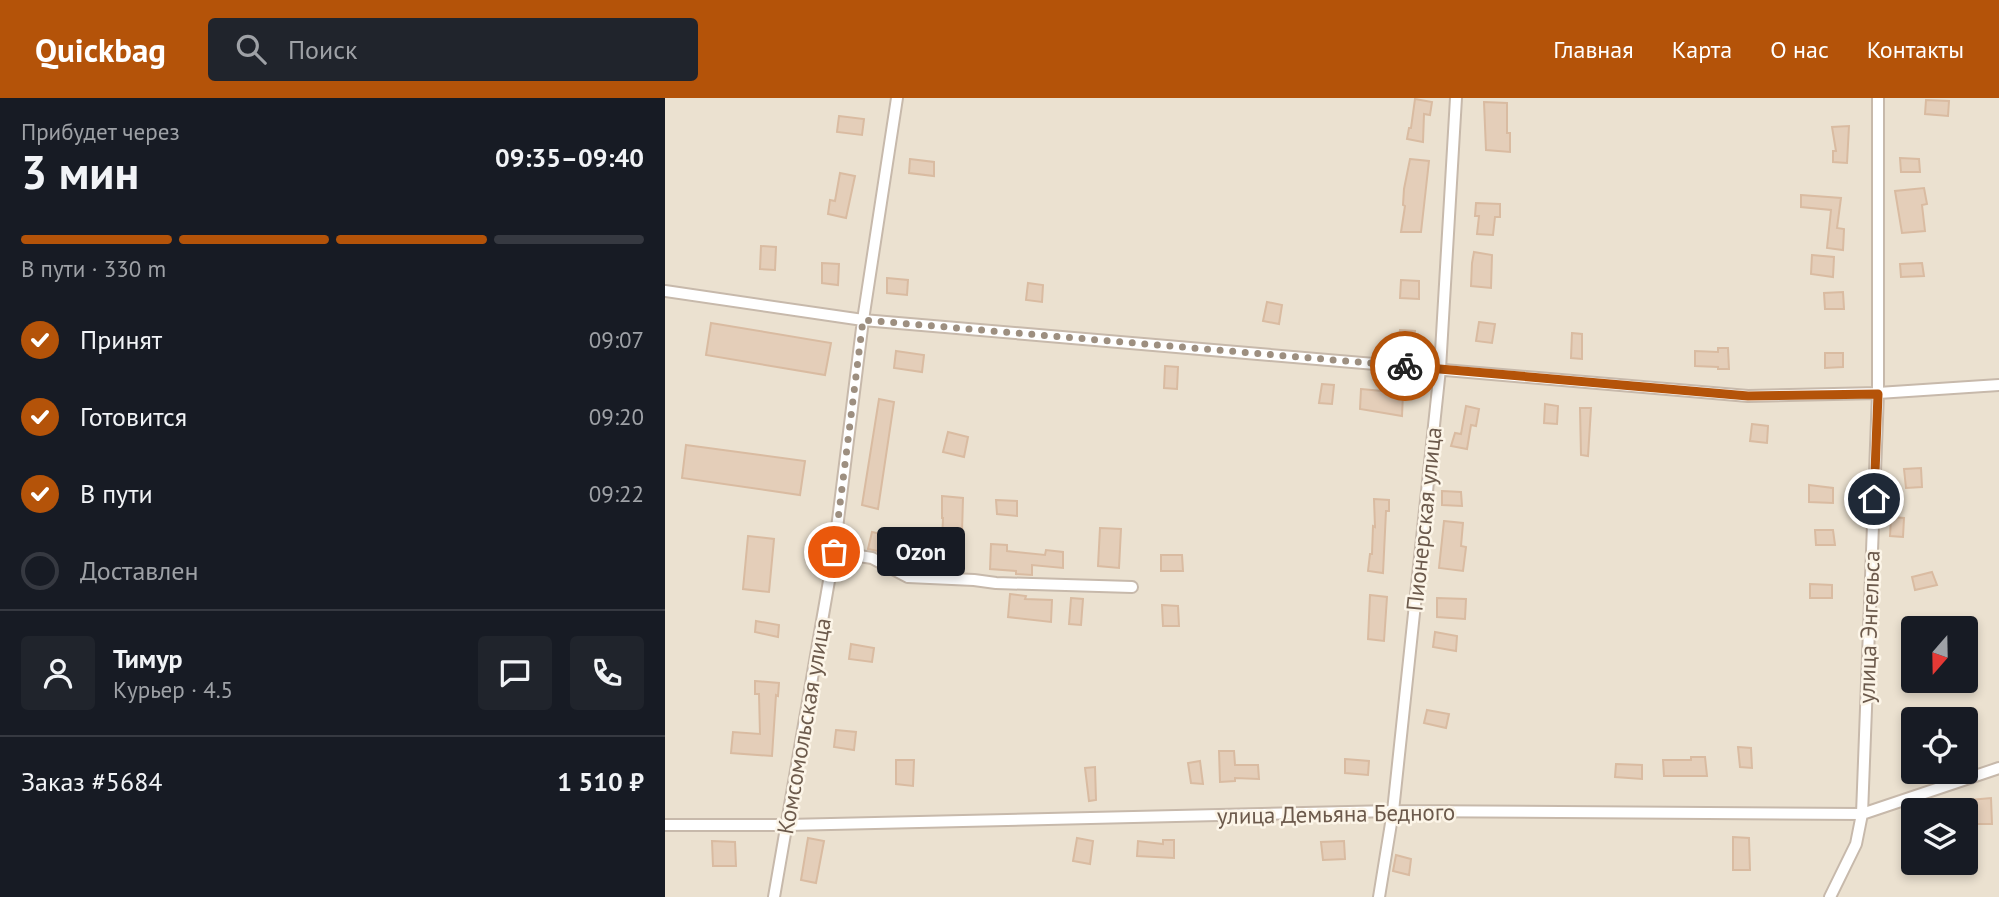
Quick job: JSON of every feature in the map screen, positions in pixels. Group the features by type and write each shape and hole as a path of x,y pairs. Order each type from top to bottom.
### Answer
{"street":[{"name":"Комсомольская улица","path":"774,897 834,552 863,320 897,98"},
{"name":"Пионерская улица","path":"1379,897 1393,811 1440,369 1456,98"},
{"name":"улица Энгельса","path":"1830,897 1856,844 1862,814 1878,394 1878,98"},
{"path":"665,291 863,320 1748,396 1878,394 1999,385"},
{"path":"834,552 872,558 908,577 1132,587"},
{"name":"улица Демьяна Бедного","path":"665,825 787,825 1393,811 1862,814 1999,768"}],"shaded area":[{"path":"665,98 1999,98 1999,897 665,897"}],"building":[{"path":"1415,99 1432,102 1430,115 1424,114 1423,142 1407,139"},
{"path":"1926,100 1949,101 1948,116 1925,114"},
{"path":"1484,102 1507,103 1510,152 1486,150"},
{"path":"839,116 864,119 862,135 837,132"},
{"path":"1849,126 1847,163 1833,162 1833,151 1836,151 1832,127"},
{"path":"1900,158 1919,159 1920,172 1901,172"},
{"path":"910,159 934,162 934,176 909,173"},
{"path":"1410,159 1429,161 1421,232 1401,232 1405,206 1404,189"},
{"path":"840,173 855,176 846,218 828,214 830,200 835,201"},
{"path":"1924,188 1927,204 1922,205 1925,231 1902,233 1895,191"},
{"path":"1801,195 1841,198 1837,228 1844,229 1843,250 1827,248 1831,210 1801,207"},
{"path":"1476,203 1500,204 1500,217 1495,217 1493,235 1477,234 1479,216 1475,216"},
{"path":"761,246 776,247 775,270 760,269"},
{"path":"1474,252 1492,255 1491,288 1471,286"},
{"path":"1812,255 1834,257 1833,277 1811,274"},
{"path":"822,263 839,264 838,285 822,283"},
{"path":"1922,263 1924,276 1901,277 1900,264"},
{"path":"887,278 908,280 907,295 887,293"},
{"path":"1401,280 1419,281 1419,299 1400,298"},
{"path":"1028,283 1043,285 1042,302 1026,300"},
{"path":"1843,292 1844,309 1825,309 1824,293"},
{"path":"1267,302 1282,305 1279,324 1263,321"},
{"path":"1479,322 1495,324 1492,343 1476,341"},
{"path":"711,323 831,343 825,375 706,355"},
{"path":"1400,330 1415,331 1413,348 1399,346"},
{"path":"1572,333 1582,334 1582,359 1571,358"},
{"path":"1718,348 1728,348 1729,369 1695,366 1695,351 1718,352"},
{"path":"896,351 924,355 922,372 894,368"},
{"path":"1825,353 1843,353 1843,367 1825,368"},
{"path":"1165,366 1178,367 1177,389 1164,388"},
{"path":"1322,384 1334,385 1332,404 1319,403"},
{"path":"1361,389 1403,393 1402,416 1360,409"},
{"path":"879,399 894,402 878,509 862,505"},
{"path":"1545,404 1558,406 1557,424 1544,423"},
{"path":"1466,406 1479,409 1476,426 1471,425 1467,449 1451,446 1455,433 1461,434"},
{"path":"1580,408 1591,408 1588,456 1581,455"},
{"path":"1752,424 1768,426 1767,443 1750,441"},
{"path":"948,432 968,437 964,457 943,452"},
{"path":"686,445 805,461 800,495 682,478"},
{"path":"1921,468 1922,487 1906,488 1904,469"},
{"path":"1809,485 1833,488 1833,503 1809,502"},
{"path":"1442,491 1461,492 1462,506 1442,505"},
{"path":"942,496 963,498 961,566 941,564"},
{"path":"1374,499 1389,500 1383,573 1368,571 1373,526 1375,527"},
{"path":"996,500 1017,501 1017,516 997,514"},
{"path":"1891,517 1904,518 1903,537 1890,536"},
{"path":"1444,521 1463,523 1461,546 1466,547 1463,571 1439,568"},
{"path":"1100,528 1121,529 1119,568 1098,566"},
{"path":"1815,530 1833,530 1835,545 1816,545"},
{"path":"872,532 891,536 887,553 868,549"},
{"path":"748,536 774,539 769,592 743,589"},
{"path":"991,544 1007,545 1007,551 1045,555 1046,550 1063,552 1063,568 1032,565 1032,575 990,569"},
{"path":"1161,555 1182,555 1183,571 1161,571"},
{"path":"1932,572 1937,585 1915,590 1912,577"},
{"path":"1810,584 1832,585 1832,598 1810,598"},
{"path":"1010,594 1026,596 1025,599 1052,600 1051,622 1008,617"},
{"path":"1370,595 1387,597 1384,641 1368,639"},
{"path":"1071,598 1083,599 1081,625 1069,624"},
{"path":"1437,598 1466,599 1465,619 1437,617"},
{"path":"1162,605 1178,606 1179,626 1163,626"},
{"path":"756,621 779,625 778,637 755,632"},
{"path":"1435,632 1457,636 1456,651 1433,647"},
{"path":"851,644 874,648 872,662 849,659"},
{"path":"755,681 779,683 772,756 731,753 733,732 760,734 759,694 755,694"},
{"path":"1427,710 1449,714 1446,728 1424,723"},
{"path":"836,730 856,732 854,750 834,747"},
{"path":"1738,747 1751,748 1752,768 1740,767"},
{"path":"1219,751 1234,751 1235,765 1258,765 1259,779 1235,778 1235,781 1220,782"},
{"path":"1691,757 1705,757 1707,776 1664,776 1663,760 1691,760"},
{"path":"1345,759 1369,761 1368,775 1345,773"},
{"path":"896,760 914,760 913,786 896,784"},
{"path":"1200,761 1203,784 1191,783 1188,763"},
{"path":"1616,764 1642,765 1642,779 1615,777"},
{"path":"1095,767 1096,800 1089,801 1085,768"},
{"path":"1991,798 1992,824 1978,824 1978,799"},
{"path":"1733,837 1749,838 1750,870 1733,870"},
{"path":"808,838 824,841 816,883 801,880"},
{"path":"1077,838 1093,841 1090,864 1073,861"},
{"path":"1163,840 1174,840 1174,858 1137,856 1138,841 1163,844"},
{"path":"712,841 735,842 736,866 713,866"},
{"path":"1344,841 1345,859 1323,860 1321,842"},
{"path":"1396,855 1411,859 1409,875 1393,871"}],"way so far":[{"path":"834,552 863,320 1405,366"}],"place":[{"name":"Ozon","path":"834,552"}],"route":[{"path":"1405,366 1748,396 1878,394 1874,499"}]}
